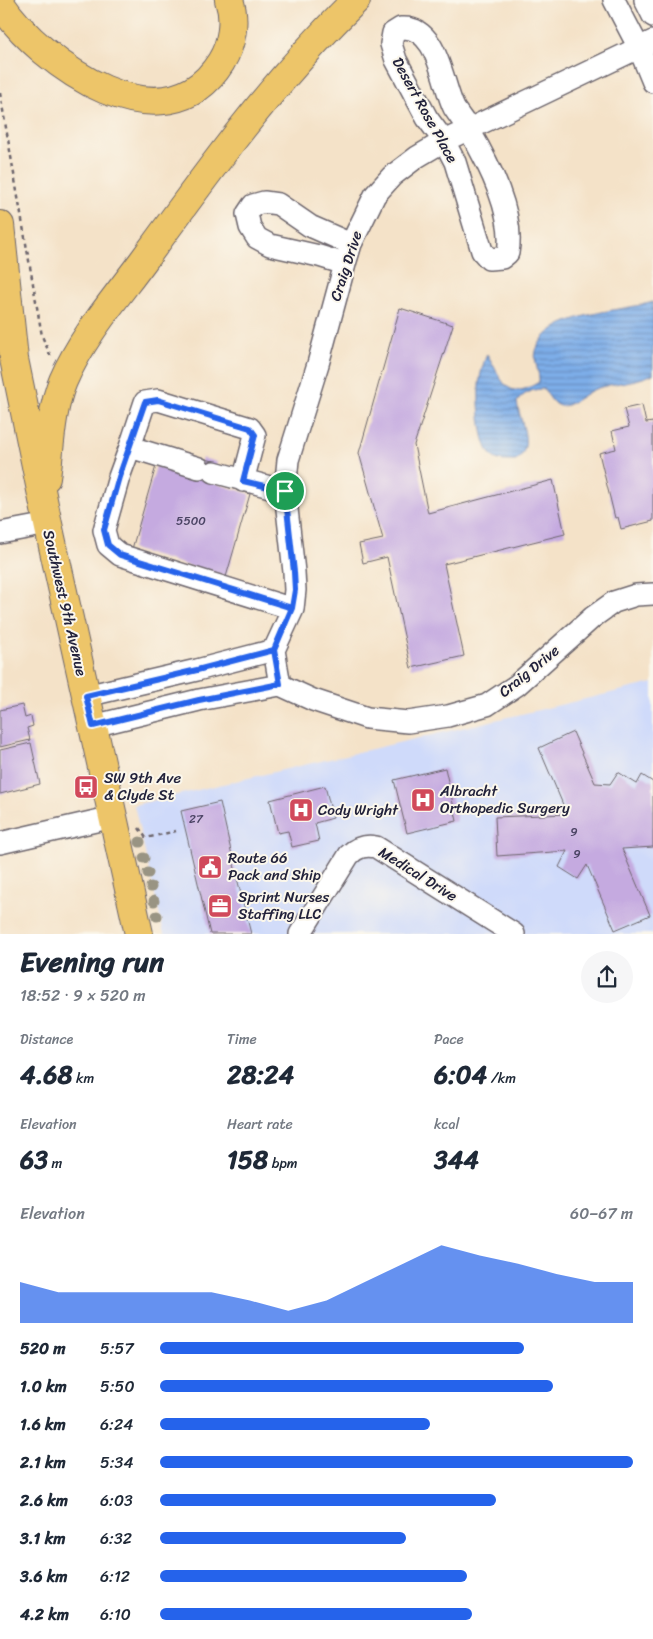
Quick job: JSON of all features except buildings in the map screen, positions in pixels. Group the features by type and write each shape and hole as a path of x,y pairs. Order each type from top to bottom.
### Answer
{"main road":[{"path":"0,3 24,34 39,48 93,84 124,96 142,100 164,101 182,96 200,87 214,73 224,56 230,40 233,22 229,0"},
{"path":"46,513 54,415 62,382 82,344 193,191 260,105 320,35 356,0"},
{"name":"Southwest 9th Avenue","path":"0,225 14,359 139,934"},
{"name":"Southwest 9th Avenue","path":"0,318 14,359"}],"street":[{"path":"614,0 646,45 653,82"},
{"path":"645,0 653,16"},
{"name":"Desert Rose Place","path":"401,28 409,28 424,37 433,48 454,107 469,130 499,192 507,215 510,239 508,253 502,258 489,259 482,251 455,162 444,141 427,118 396,60 391,44 393,33 401,28"},
{"name":"Craig Drive","path":"274,650 292,608 295,590 285,491 288,460 318,364 348,254 375,195 392,176 417,157 444,141 646,45"},
{"path":"243,481 255,435 250,428 158,400 145,402 119,477 104,530 108,545 120,555 292,608"},
{"path":"130,447 243,481 285,491"},
{"path":"0,533 46,513"},
{"name":"Craig Drive","path":"280,684 312,700 367,718 408,722 448,716 487,705 517,685 593,617 614,602 636,595 653,594"},
{"path":"86,696 274,650 280,684 184,704 93,726"},
{"path":"178,675 184,704"},
{"path":"0,843 113,817"},
{"name":"Medical Drive","path":"300,934 350,855 354,851 368,845 376,847 514,934"}],"path":[{"path":"0,93 42,336 52,361"},
{"path":"141,832 146,838 176,831"}],"shaded area":[{"path":"653,683 653,934 164,934 134,805"}],"water":[{"path":"653,302 653,374 595,389 564,406 555,404 544,389 536,389 529,392 517,402 525,433 525,448 522,455 516,461 495,459 493,457 485,444 479,401 480,377 487,354 506,386 519,390 528,388 539,382 535,359 536,351 543,338 555,328 586,316"}],"place":[{"name":"SW 9th Ave & Clyde St","path":"86,787"},
{"name":"Albracht Orthopedic Surgery","path":"423,800"},
{"name":"Cody Wright","path":"301,810"},
{"name":"Route 66 Pack and Ship","path":"210,867"},
{"name":"Sprint Nurses Staffing LLC","path":"220,906"}],"route":[{"path":"285,491 243,481 255,435 250,428 158,400 145,402 119,477 104,530 108,545 120,555 292,608 274,650 86,696 93,726 199,700 280,684 274,650 292,608 295,590 285,491"}]}
